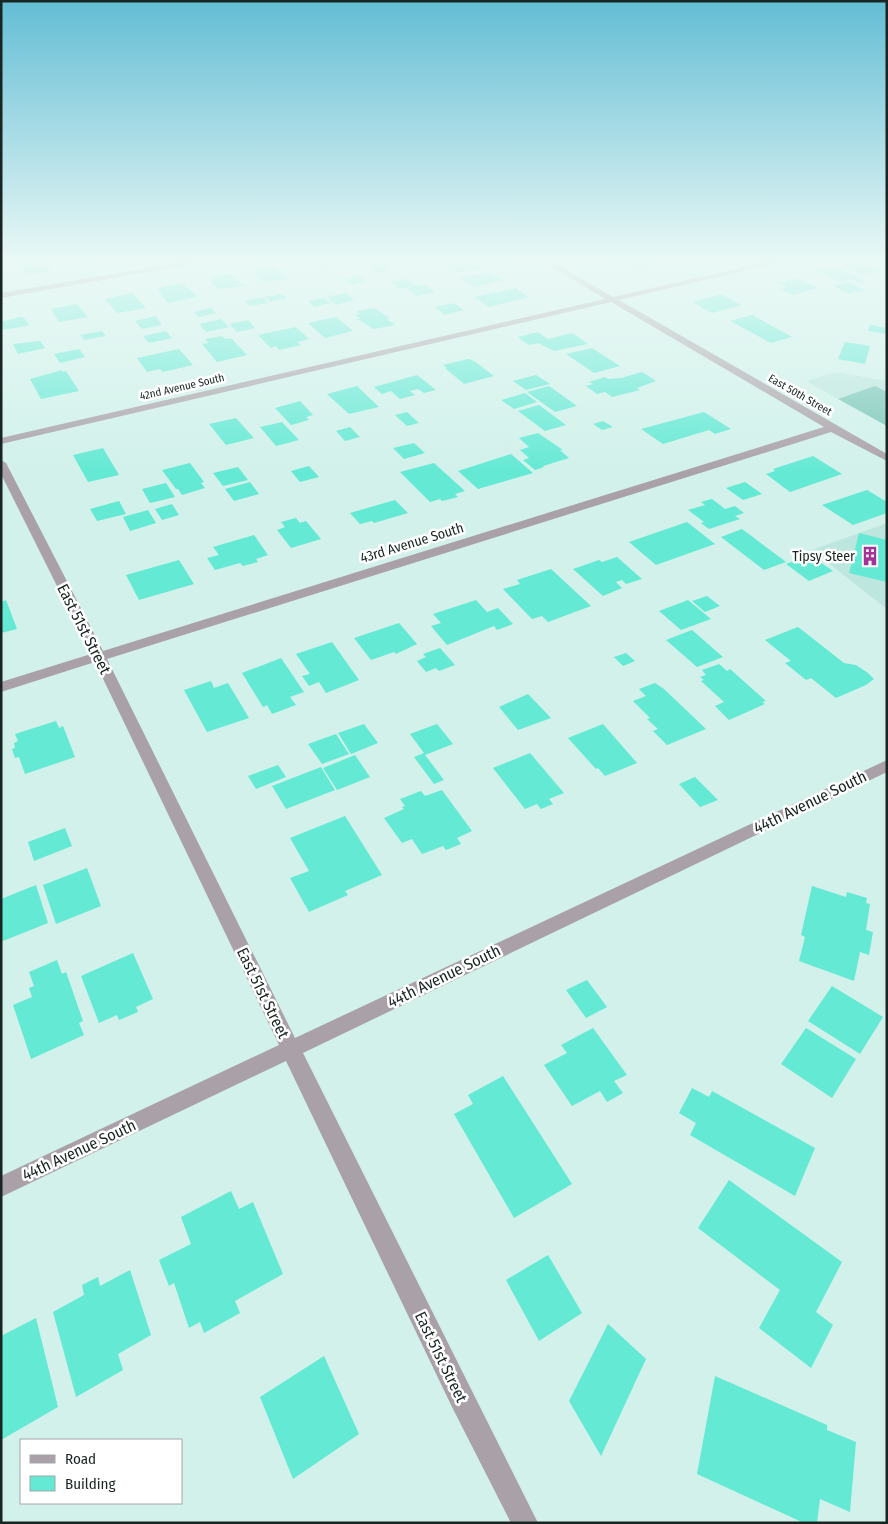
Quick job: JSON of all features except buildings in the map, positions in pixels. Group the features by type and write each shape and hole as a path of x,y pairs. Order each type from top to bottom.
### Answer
{"street":[{"name":"42nd Avenue South","path":"1,441 469,332"},
{"name":"East 50th Street","path":"668,332 887,458"},
{"name":"43rd Avenue South","path":"1,687 832,428"},
{"name":"East 51st Street","path":"1,463 99,656 457,1389 525,1523"},
{"name":"44th Avenue South","path":"1,1187 887,765"}],"shaded area":[{"path":"836,372 887,381 887,392 875,386 838,399 806,381"},
{"path":"887,523 887,609 812,550"}],"green space":[{"path":"875,386 887,392 887,426 838,399"}],"place":[{"name":"Tipsy Steer","path":"870,556"}]}
